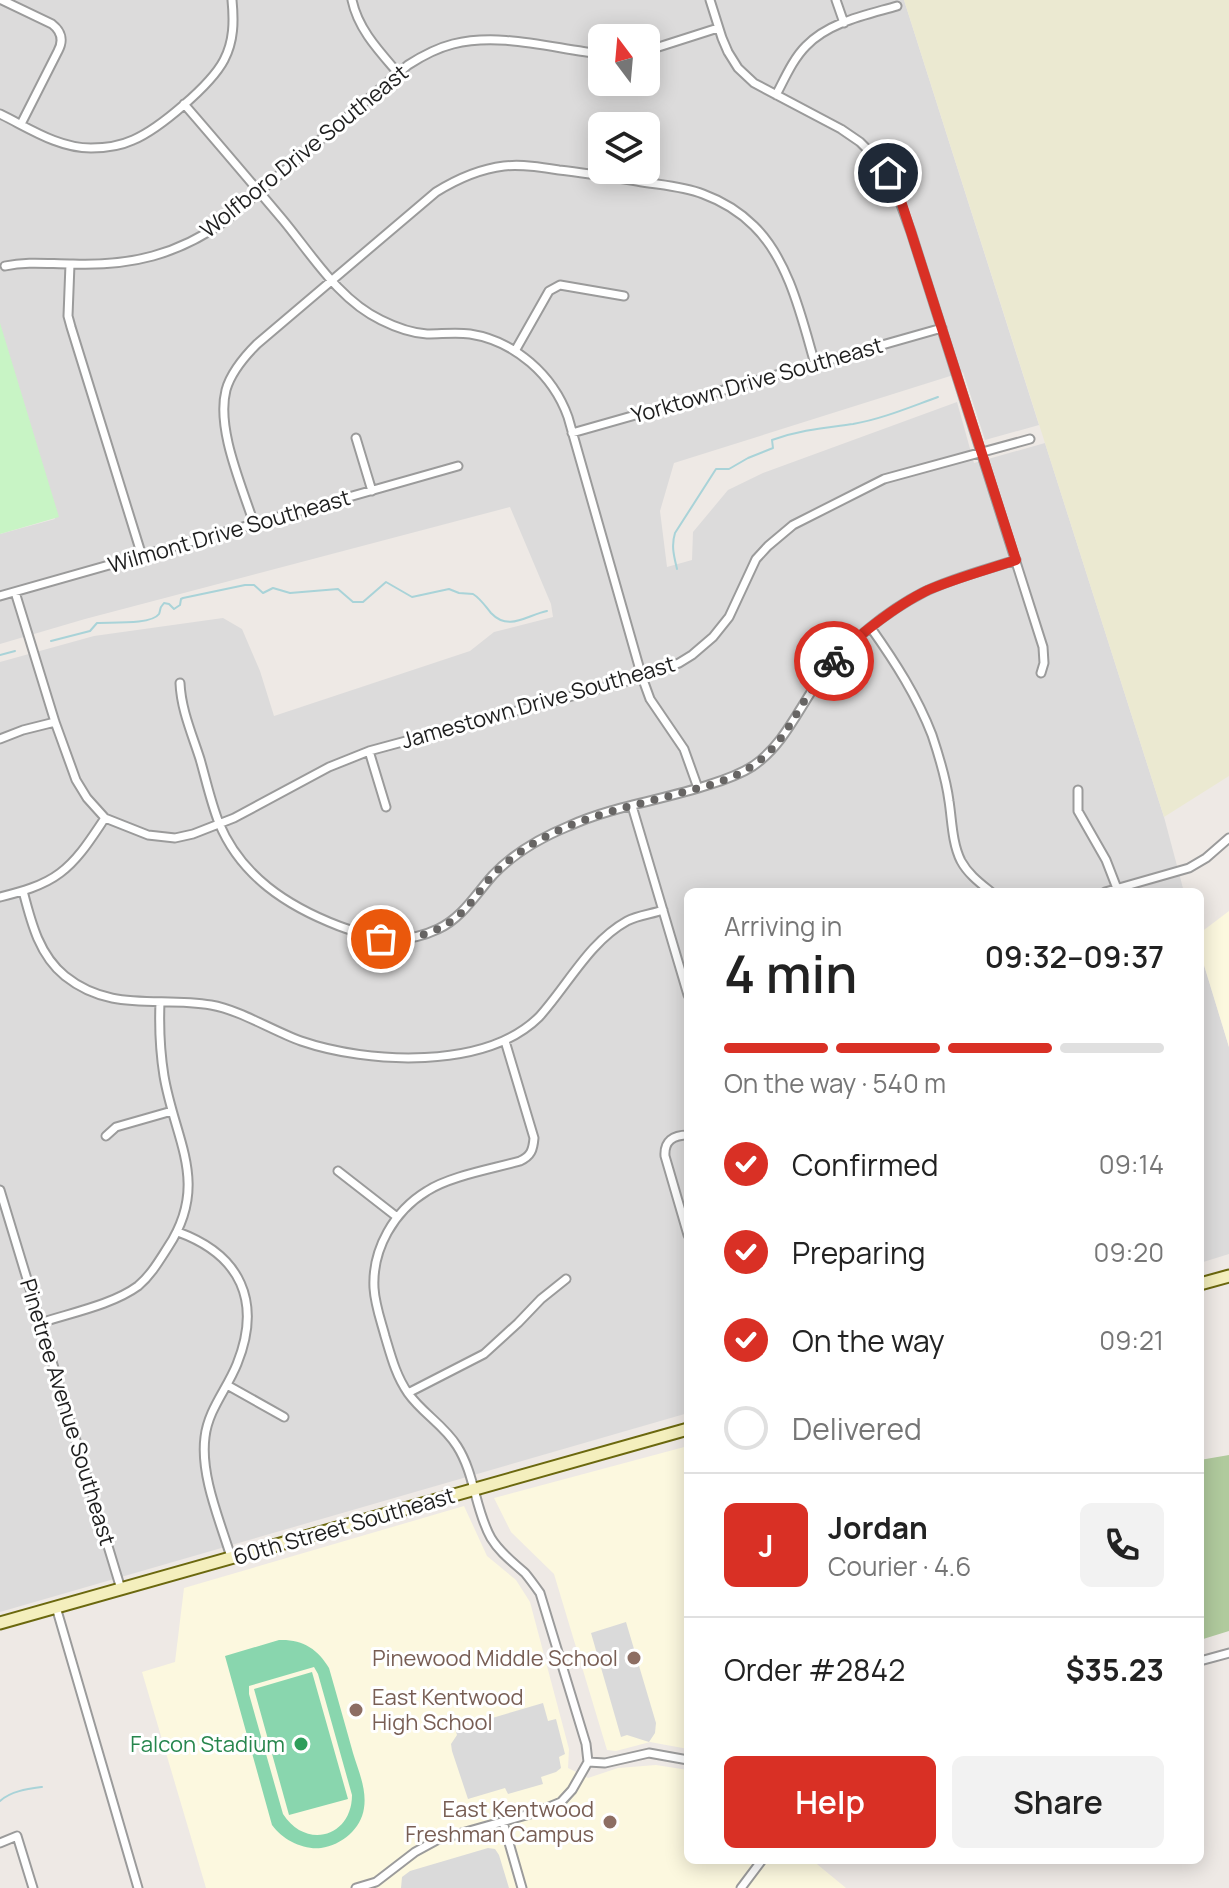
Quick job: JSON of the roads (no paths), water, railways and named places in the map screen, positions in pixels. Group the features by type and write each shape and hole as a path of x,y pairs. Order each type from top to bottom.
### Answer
{"main road":[{"path":"1204,1283 1229,1276"},
{"name":"60th Street Southeast","path":"0,1623 684,1430"}],"street":[{"path":"2,0 52,24 61,39 61,46 21,124"},
{"path":"0,114 54,142 81,148 104,148 144,134 184,104 219,69 233,32 232,0"},
{"path":"352,0 364,31 398,73"},
{"path":"710,0 718,28 738,68 754,83 858,141 888,173 902,204 1043,647 1045,661 1041,673"},
{"path":"836,0 844,23"},
{"path":"776,95 804,48 829,29 897,6"},
{"path":"660,47 718,28"},
{"name":"Wolfboro Drive Southeast","path":"5,266 24,262 118,264 144,260 178,248 225,221 398,73 437,49 472,40 499,40 588,52"},
{"path":"184,104 333,281 364,311 394,326 427,334 485,337 515,351 540,371 556,391 572,433 642,677 650,699 684,749 698,788"},
{"path":"254,524 225,429 226,388 239,362 436,192 485,170 529,166 681,188 703,194 737,212 754,225 783,266 815,364"},
{"path":"70,264 68,316 142,556"},
{"path":"515,351 549,291 557,285 624,296"},
{"name":"Yorktown Drive Southeast","path":"572,433 942,328"},
{"path":"356,438 372,491"},
{"name":"Jamestown Drive Southeast","path":"105,818 148,835 175,838 193,834 234,818 329,767 369,751 642,677 679,663 713,637 729,617 756,559 793,525 884,479 1030,439"},
{"name":"Wilmont Drive Southeast","path":"0,596 458,466"},
{"path":"180,683 219,824 235,853 264,885 311,915 362,935 397,940 437,930 459,916 499,869 532,844 578,822 698,788 751,767 780,742 805,700 836,659 871,628 925,592 1016,560"},
{"path":"0,897 23,891 60,874 78,857 105,818 76,780 15,592"},
{"path":"871,628 904,677 922,711 942,765 955,844 961,861 986,888"},
{"path":"0,739 55,722"},
{"path":"369,751 386,807"},
{"path":"1078,790 1078,811 1106,860 1116,888"},
{"path":"632,806 684,981"},
{"path":"1124,888 1189,868 1229,838"},
{"path":"23,891 31,923 45,954 64,976 96,994 113,1000 215,1006 300,1041 358,1055 392,1058 438,1056 505,1041 539,1017 589,954 612,931 631,919 663,910"},
{"path":"40,1323 116,1298 137,1286 152,1272 178,1232 186,1213 189,1185 187,1160 164,1078 159,1037 160,1002"},
{"path":"356,1888 377,1885 415,1852 437,1840 537,1812 561,1802 572,1790 588,1762 586,1744 540,1593 491,1537 459,1448 408,1393 392,1361 374,1288 375,1266 382,1243 397,1217 428,1190 520,1161 533,1151 534,1138 505,1041"},
{"path":"106,1136 116,1127 172,1111"},
{"path":"684,1136 667,1142 665,1148 684,1221"},
{"path":"338,1171 397,1217"},
{"name":"Pinetree Avenue Southeast","path":"1,1196 121,1589"},
{"path":"178,1232 199,1240 216,1252 235,1271 247,1301 248,1332 237,1364 209,1418 203,1449 231,1557"},
{"path":"408,1393 484,1354 566,1279"},
{"path":"227,1385 284,1417"},
{"path":"56,1607 138,1888"},
{"path":"1204,1660 1229,1653"},
{"path":"588,1762 605,1763 649,1753 684,1759"},
{"path":"503,1822 522,1888"},
{"path":"0,1843 17,1836 33,1888"},
{"path":"741,1888 759,1864"}],"waterway":[{"path":"677,569 673,547 675,533 716,469 729,469 773,448 772,440 864,422 938,397"},
{"path":"51,641 90,631 97,623 155,618 164,603 174,609 183,598 245,585 254,585 263,593 273,588 290,593 338,589 353,602 363,602 386,582 412,597 449,589 473,594 498,619 505,621 518,621 547,611"},
{"path":"0,655 15,651"},
{"path":"0,1801 14,1793 42,1787"}],"place":[{"name":"Pinewood Middle School","path":"634,1658"},
{"name":"East Kentwood High School","path":"356,1710"},
{"name":"Falcon Stadium","path":"301,1744"},
{"name":"East Kentwood Freshman Campus","path":"610,1822"}]}
